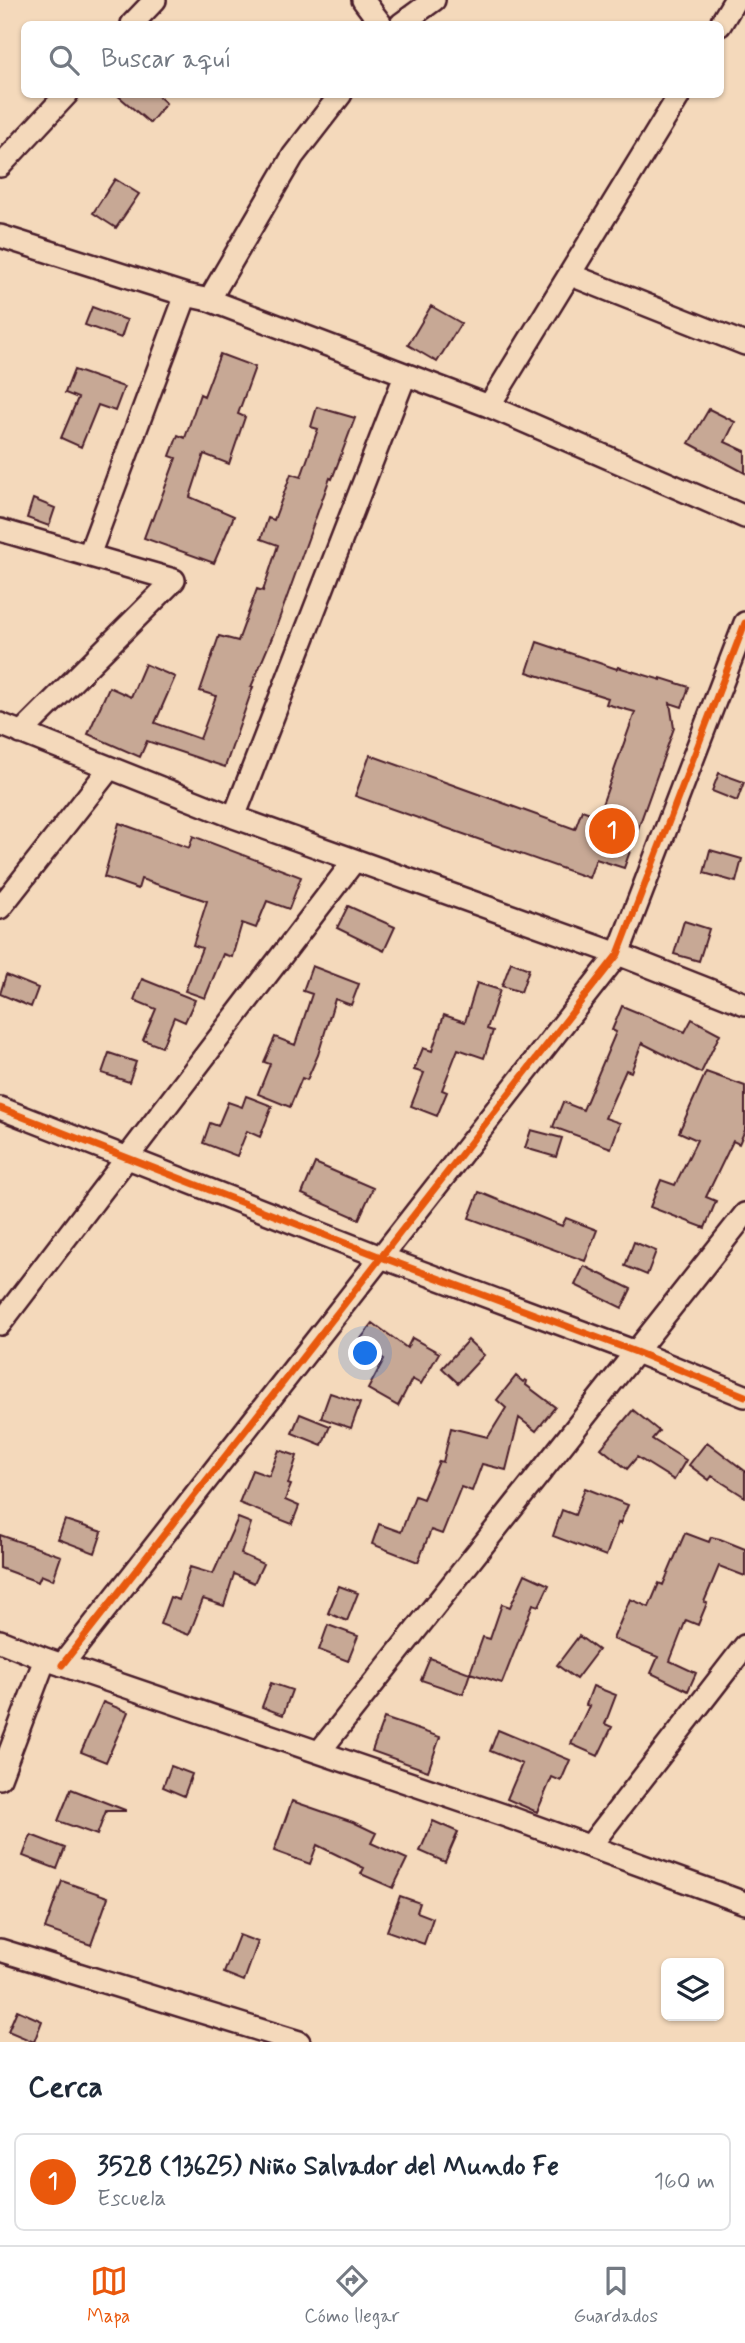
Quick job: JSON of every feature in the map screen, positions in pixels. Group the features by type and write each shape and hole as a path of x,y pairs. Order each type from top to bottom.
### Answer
{"street":[{"path":"135,21 155,0"},
{"path":"363,0 379,21"},
{"path":"405,21 434,0"},
{"path":"722,21 735,0"},
{"path":"0,166 63,98"},
{"path":"209,300 293,156 338,98"},
{"path":"489,406 678,98"},
{"path":"0,236 209,300 489,406 745,517"},
{"path":"571,275 745,344"},
{"path":"89,555 186,295"},
{"path":"234,817 405,376"},
{"path":"0,530 174,580 20,733"},
{"path":"0,1778 53,1662 381,1257 618,954 745,623"},
{"path":"0,724 234,817 618,954 745,1004"},
{"path":"0,908 110,768"},
{"path":"0,1324 354,861"},
{"path":"0,1108 745,1396"},
{"path":"320,1751 745,1214"},
{"path":"0,1641 53,1662 320,1751 745,1903"},
{"path":"590,1846 745,1646"},
{"path":"0,1950 299,2042"}],"building":[{"path":"121,98 160,98 166,103 150,123"},
{"path":"115,179 139,194 116,228 93,213"},
{"path":"431,306 461,323 437,362 408,345"},
{"path":"92,307 127,320 121,338 85,325"},
{"path":"220,354 255,367 238,414 245,417 229,464 204,454 190,497 234,516 214,563 144,538 176,458 170,456 178,435 185,438 200,394 204,396"},
{"path":"74,370 124,387 115,411 98,405 81,447 61,438 78,398 65,393"},
{"path":"317,407 355,418 251,687 225,767 147,741 140,757 88,734 109,687 131,697 145,664 175,677 155,723 200,739 216,696 200,691 219,636 238,641 257,589 263,591 278,545 261,539 268,518 274,520 291,474 301,477 318,429 311,427"},
{"path":"709,409 735,422 725,442 745,451 745,473 689,443"},
{"path":"33,499 55,508 49,526 27,518"},
{"path":"537,642 617,669 618,667 689,687 682,707 670,703 674,728 624,868 596,859 589,878 355,796 370,755 575,829 582,810 598,816 635,712 606,704 608,698 527,672"},
{"path":"719,773 744,782 737,801 712,791"},
{"path":"119,823 189,848 193,836 301,877 289,909 267,901 256,928 242,923 232,957 223,954 205,998 185,991 202,948 193,945 207,901 141,879 138,889 104,877"},
{"path":"710,850 742,859 736,882 704,873"},
{"path":"348,906 395,927 384,951 337,928"},
{"path":"684,921 709,929 699,961 674,954"},
{"path":"511,962 529,969 521,992 502,986"},
{"path":"312,966 359,984 351,1005 335,999 318,1055 307,1080 302,1078 290,1107 258,1094 270,1064 264,1062 275,1037 295,1045 312,994 303,991"},
{"path":"6,975 38,988 31,1007 0,994"},
{"path":"142,979 195,1000 185,1022 174,1017 162,1047 143,1040 156,1009 134,1000"},
{"path":"477,983 500,990 487,1029 493,1031 484,1058 458,1049 442,1090 447,1092 437,1116 411,1106 424,1073 414,1070 423,1048 432,1051 444,1015 465,1022"},
{"path":"622,1006 685,1032 692,1019 720,1034 701,1073 642,1043 631,1072 626,1070 605,1118 620,1123 611,1148 553,1127 563,1102 583,1110 616,1032 612,1030"},
{"path":"109,1053 136,1062 129,1082 102,1073"},
{"path":"706,1072 745,1086 745,1130 739,1144 733,1141 706,1197 716,1201 705,1228 650,1207 661,1180 675,1185 697,1140 679,1132"},
{"path":"246,1096 272,1106 260,1137 247,1131 237,1156 203,1143 210,1123 218,1126 228,1102 242,1107"},
{"path":"531,1130 562,1138 556,1157 525,1148"},
{"path":"315,1163 373,1188 359,1219 302,1194"},
{"path":"479,1192 562,1226 566,1218 597,1230 585,1261 469,1218"},
{"path":"634,1242 656,1251 647,1275 625,1266"},
{"path":"584,1266 631,1289 622,1308 575,1285"},
{"path":"373,1323 407,1348 412,1338 439,1353 421,1384 412,1379 398,1406 368,1389 384,1359 359,1341"},
{"path":"468,1340 484,1355 458,1383 442,1368"},
{"path":"516,1376 523,1382 527,1381 526,1385 555,1407 536,1431 519,1418 506,1470 482,1464 472,1491 461,1487 442,1534 431,1530 418,1562 372,1544 379,1524 401,1532 415,1496 423,1499 439,1461 443,1462 451,1428 488,1437 506,1408 497,1400"},
{"path":"330,1393 360,1403 351,1428 321,1418"},
{"path":"633,1410 659,1431 652,1439 686,1460 674,1480 637,1457 627,1469 601,1448"},
{"path":"300,1414 330,1426 322,1445 292,1433"},
{"path":"707,1442 745,1471 745,1497 712,1476 709,1480 689,1465"},
{"path":"279,1450 297,1456 285,1500 299,1506 292,1524 239,1503 252,1470 269,1476"},
{"path":"585,1488 628,1505 606,1556 553,1536 562,1510 575,1515"},
{"path":"238,1518 251,1523 241,1554 263,1564 254,1583 234,1574 224,1606 203,1599 189,1635 160,1624 170,1597 179,1600 190,1567 213,1574"},
{"path":"65,1520 102,1532 95,1553 58,1539"},
{"path":"685,1533 709,1542 711,1537 720,1539 745,1549 745,1576 719,1566 698,1625 686,1620 670,1661 696,1673 688,1691 651,1673 658,1657 613,1639 630,1599 649,1607 659,1583 663,1585"},
{"path":"0,1535 61,1556 53,1580 41,1575 38,1582 0,1568"},
{"path":"525,1574 549,1585 539,1606 533,1604 502,1683 470,1673 483,1637 490,1639 502,1604 510,1607"},
{"path":"339,1586 358,1593 347,1621 328,1613"},
{"path":"328,1625 358,1636 348,1661 319,1650"},
{"path":"579,1636 598,1650 576,1679 557,1665"},
{"path":"430,1658 470,1673 463,1694 421,1680"},
{"path":"271,1683 292,1690 283,1715 262,1707"},
{"path":"593,1686 616,1695 605,1724 612,1727 598,1756 571,1744 589,1706 586,1705"},
{"path":"103,1702 128,1712 106,1762 81,1752"},
{"path":"384,1718 440,1737 428,1771 372,1751"},
{"path":"498,1730 570,1760 561,1781 552,1777 537,1812 507,1799 522,1764 490,1751"},
{"path":"171,1766 192,1774 184,1796 163,1787"},
{"path":"71,1789 125,1811 106,1811 97,1835 58,1821"},
{"path":"292,1801 376,1833 371,1843 407,1859 393,1888 361,1874 364,1868 317,1845 310,1864 274,1851"},
{"path":"433,1821 458,1832 445,1862 420,1851"},
{"path":"31,1835 65,1848 57,1869 23,1856"},
{"path":"62,1881 108,1897 91,1945 45,1929"},
{"path":"400,1896 420,1903 417,1912 433,1918 424,1944 387,1931"},
{"path":"239,1935 258,1942 244,1981 224,1973"},
{"path":"17,2010 42,2021 34,2042 8,2031"}],"cycle path":[{"path":"62,1665 618,954 745,623"},
{"path":"0,1108 745,1396"}],"place":[{"name":"3528 (13625) Niño Salvador del Mundo Fe","path":"612,831"}]}
